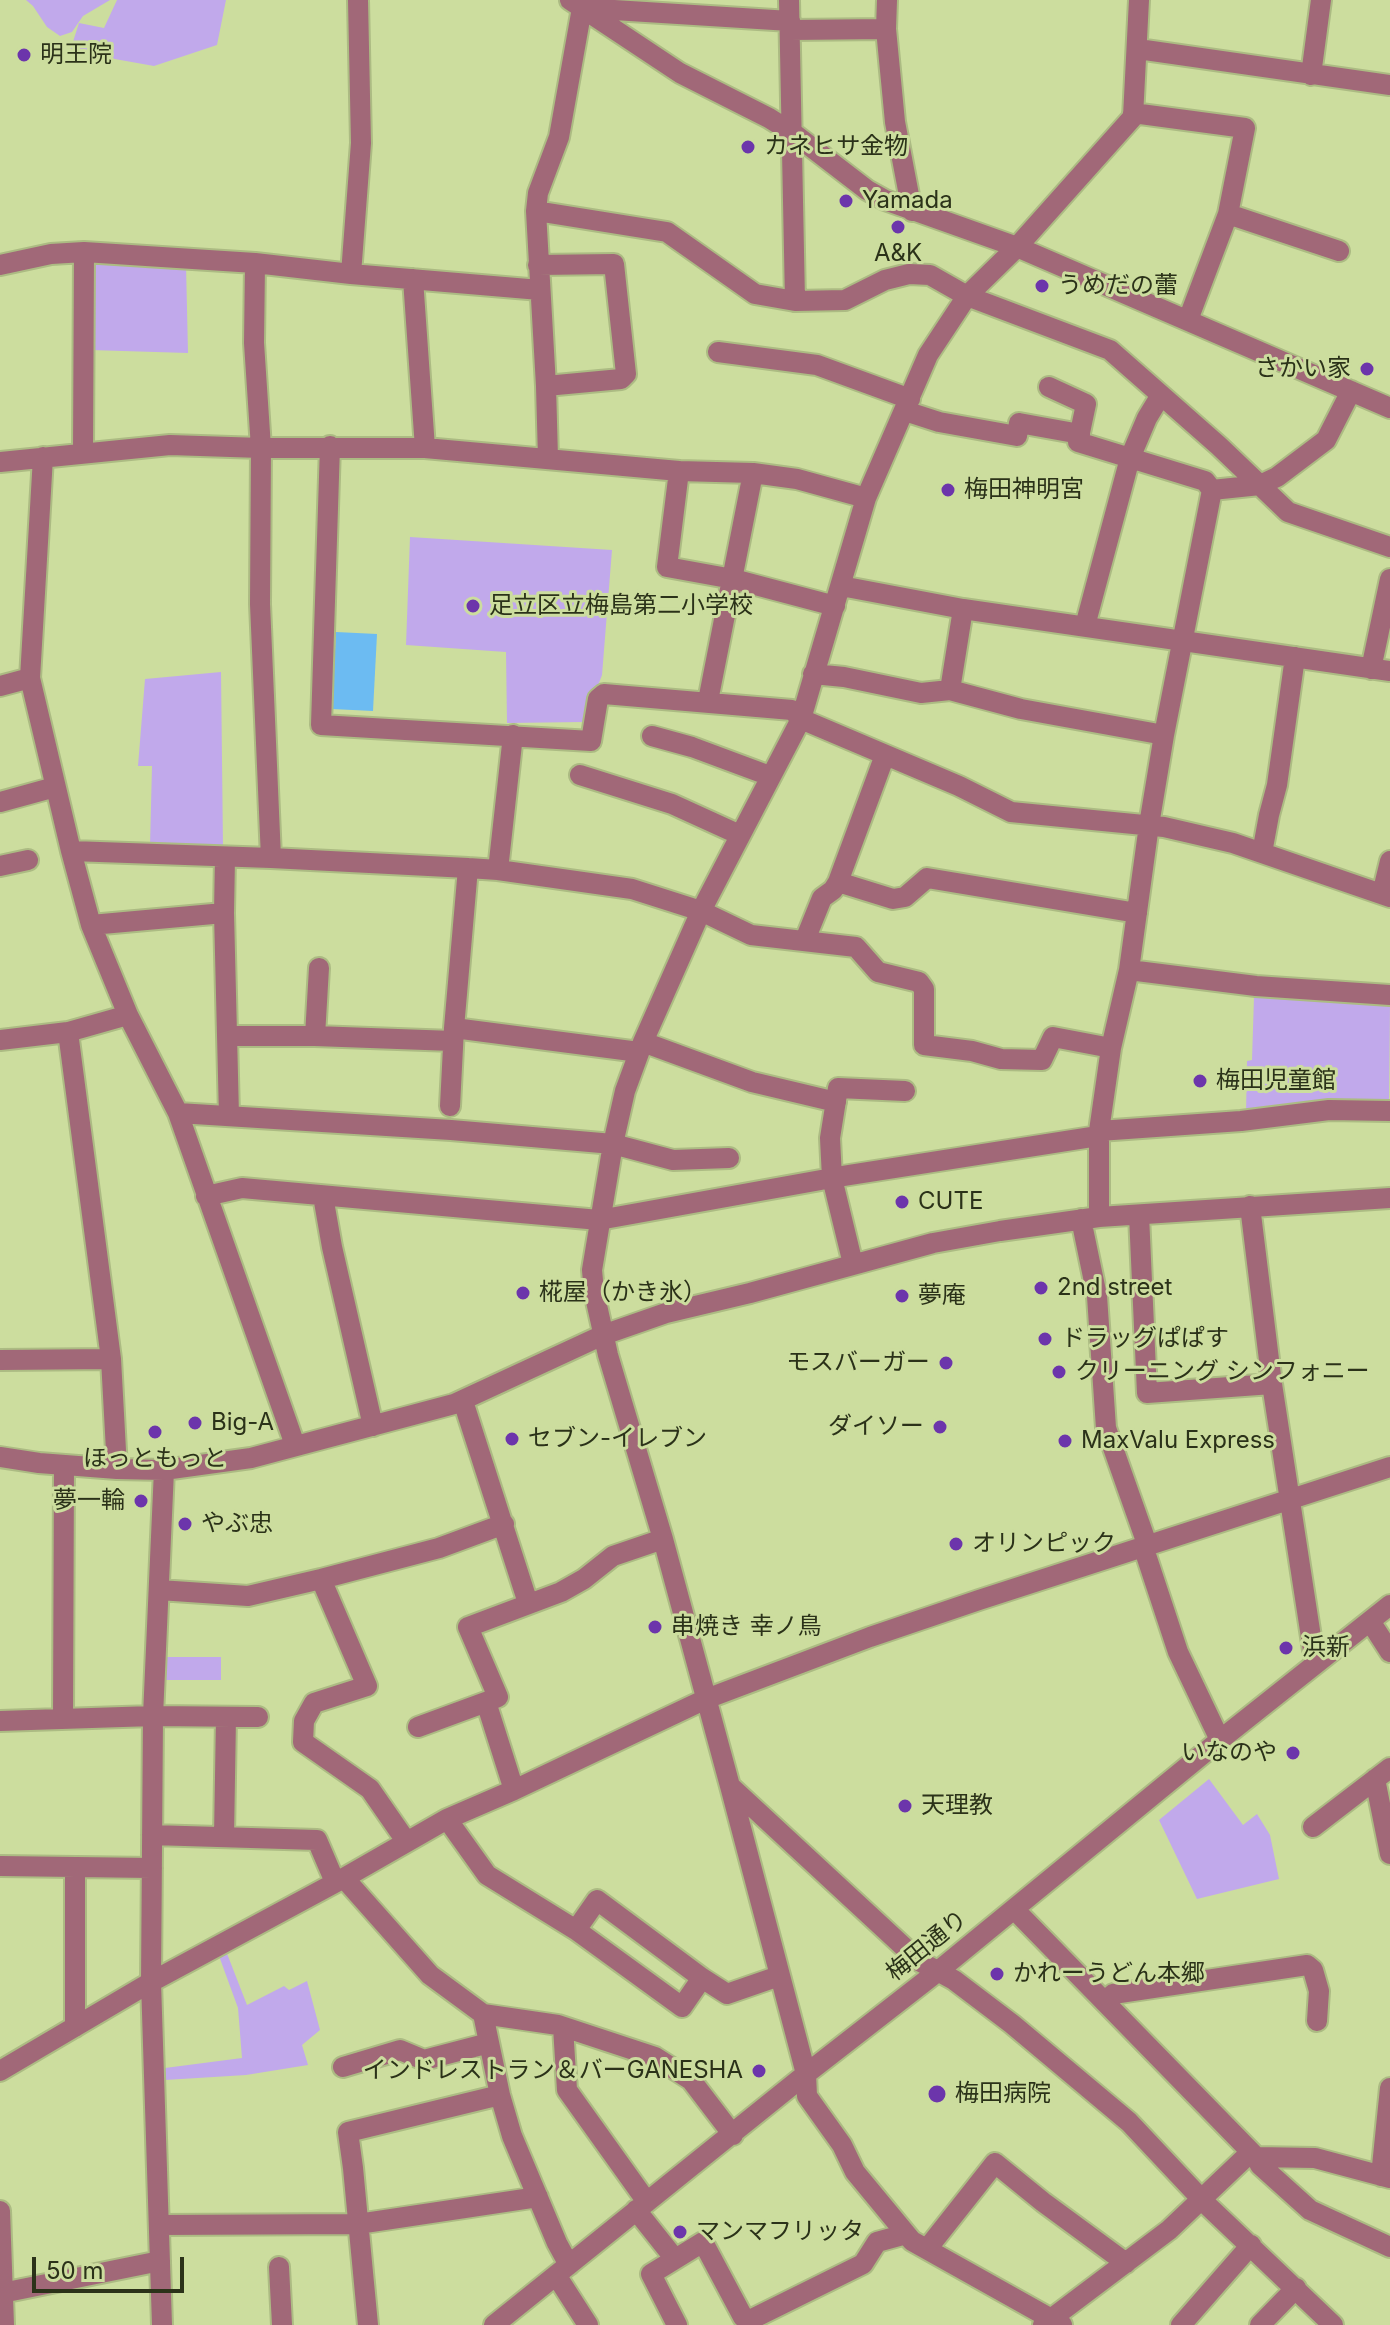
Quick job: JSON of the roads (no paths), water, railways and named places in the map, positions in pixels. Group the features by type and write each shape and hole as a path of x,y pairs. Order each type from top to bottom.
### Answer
{"street":[{"path":"351,274 361,143 358,0"},
{"path":"789,0 795,301"},
{"path":"887,0 886,29 895,122 912,211"},
{"path":"1139,0 1133,117 1017,247 967,296 928,355 866,498 801,719 701,911 625,1091 599,1220 592,1270 594,1292 603,1335 663,1539 730,1786 806,2074 807,2096 842,2145 855,2172 912,2241 1052,2323 1169,2230 1254,2154 1315,2158 1385,2177 1390,2088"},
{"path":"1311,75 1321,0"},
{"path":"576,4 790,26 886,29"},
{"path":"576,4 680,73 793,133 867,190 885,200 1017,247 1390,408"},
{"path":"548,458 536,211 538,193 559,137 576,4"},
{"path":"1138,49 1390,85"},
{"path":"1133,113 1245,128 1228,214 1188,320"},
{"path":"536,211 667,232 755,294 795,301 845,300 885,280 909,274 930,275 967,296 1110,350 1288,512 1390,547"},
{"path":"1228,214 1339,251"},
{"path":"0,265 51,254 84,252 255,263 540,290"},
{"path":"83,453 84,252"},
{"path":"255,263 254,343 261,448 260,604 271,858"},
{"path":"538,265 614,264 626,374 621,379 546,386"},
{"path":"413,279 425,448"},
{"path":"718,352 817,365 939,422 1017,436 1019,423 1080,434"},
{"path":"1049,387 1086,404 1078,442 1205,481 1212,490 1164,735 1129,970 1111,1048 1098,1133 1090,1218 1106,1428 1178,1652 1220,1740"},
{"path":"1212,490 1260,485 1277,477 1326,440 1351,391"},
{"path":"1085,626 1130,458 1147,418 1161,395"},
{"path":"0,462 170,445 425,448 679,471 753,473 797,479 866,498"},
{"path":"330,446 321,725 591,741 598,699 604,694 792,710 801,719 959,786 1011,812 1164,827 1233,843 1386,896 1390,861"},
{"path":"43,457 30,678 71,851 91,925 128,1015 178,1113 295,1445"},
{"path":"679,471 667,567 838,596 963,609 1380,670 1390,579"},
{"path":"708,701 753,473"},
{"path":"950,690 963,609"},
{"path":"1262,853 1277,785 1295,657"},
{"path":"813,674 844,677 921,693 950,690 1021,709 1164,735"},
{"path":"0,686 30,678"},
{"path":"498,870 513,735"},
{"path":"652,736 692,747 770,776"},
{"path":"805,940 822,898 838,882 885,755"},
{"path":"580,775 672,804 740,835"},
{"path":"0,802 55,787"},
{"path":"71,851 498,870 632,889 701,911 751,935 856,947 878,972 919,982 924,989 924,1045 972,1051 1001,1059 1042,1060 1053,1037 1111,1048"},
{"path":"225,857 229,1116"},
{"path":"0,866 28,860"},
{"path":"450,1106 468,868"},
{"path":"838,882 893,899 905,897 927,878 1137,913"},
{"path":"91,925 224,913"},
{"path":"315,1036 319,968"},
{"path":"1129,970 1256,986 1390,995"},
{"path":"0,1040 68,1032 128,1015"},
{"path":"68,1032 111,1359 117,1469"},
{"path":"227,1036 454,1034 641,1047 752,1082 836,1102"},
{"path":"853,1264 832,1178 830,1138 838,1088 905,1091"},
{"path":"206,1196 242,1188 599,1220 1098,1133 1329,1110 1390,1111"},
{"path":"178,1113 451,1130 613,1144 673,1160 729,1158"},
{"path":"323,1196 373,1426"},
{"path":"0,1457 64,1465 164,1470 251,1458 463,1401 603,1335 666,1313 933,1243 1090,1218 1390,1198"},
{"path":"1250,1206 1272,1384 1315,1663"},
{"path":"1139,1215 1147,1393 1272,1384"},
{"path":"0,1360 111,1359"},
{"path":"463,1401 528,1603"},
{"path":"63,1719 64,1465"},
{"path":"0,2071 151,1982 447,1819 706,1699 870,1637 1390,1467"},
{"path":"162,2325 151,1982 153,1716 164,1470"},
{"path":"159,1590 248,1596 439,1548 504,1524"},
{"path":"418,1727 498,1697 468,1627 561,1592 584,1579 613,1556 663,1539"},
{"path":"321,1579 367,1686 314,1703 304,1721 303,1742 370,1789 406,1841"},
{"name":"梅田通り","path":"494,2325 1390,1605"},
{"path":"1370,1621 1390,1652"},
{"path":"486,1702 514,1790"},
{"path":"0,1721 153,1716 258,1717"},
{"path":"224,1837 226,1717"},
{"path":"1313,1827 1382,1774"},
{"path":"1382,1774 1390,1854"},
{"path":"730,1786 919,1961 954,1980 1012,2024 1129,2122 1202,2200 1333,2325"},
{"path":"447,1819 487,1875 576,1930 682,2007 702,1978"},
{"path":"152,1835 317,1840 340,1880 430,1975 483,2014 563,2027 655,2057 691,2080 733,2135"},
{"path":"0,1866 152,1868"},
{"path":"75,1867 75,2027"},
{"path":"576,1930 597,1900 727,1994 779,1976"},
{"path":"1014,1909 1254,2154 1260,2165 1310,2210 1390,2247"},
{"path":"1105,2002 1113,1994 1307,1965 1313,1970 1319,1991 1317,2021"},
{"path":"483,2014 512,2136 557,2243 562,2270 588,2325"},
{"path":"563,2027 567,2090 675,2259"},
{"path":"343,2067 400,2050 424,2060 489,2043"},
{"path":"368,2325 348,2132 500,2095"},
{"path":"927,2249 995,2163 1126,2263"},
{"path":"159,2225 358,2224 538,2197"},
{"path":"0,2211 4,2325"},
{"path":"677,2325 651,2274 703,2242 743,2317 750,2320 863,2264 877,2242 906,2234"},
{"path":"1181,2325 1251,2245"},
{"path":"2,2293 160,2261"},
{"path":"279,2267 282,2325"},
{"path":"1260,2325 1296,2288"}],"water":[{"path":"336,632 377,634 373,711 332,709"}],"place":[{"name":"明王院","path":"24,55"},
{"name":"カネヒサ金物","path":"748,147"},
{"name":"Yamada","path":"846,201"},
{"name":"A&K","path":"898,227"},
{"name":"うめだの蕾","path":"1042,286"},
{"name":"さかい家","path":"1367,369"},
{"name":"梅田神明宮","path":"948,490"},
{"name":"足立区立梅島第二小学校","path":"473,606"},
{"name":"梅田児童館","path":"1200,1081"},
{"name":"CUTE","path":"902,1202"},
{"name":"2nd street","path":"1041,1288"},
{"name":"椛屋（かき氷）","path":"523,1293"},
{"name":"夢庵","path":"902,1296"},
{"name":"ドラッグぱぱす","path":"1045,1339"},
{"name":"モスバーガー","path":"946,1363"},
{"name":"クリーニング シンフォニー","path":"1059,1372"},
{"name":"Big-A","path":"195,1423"},
{"name":"ダイソー","path":"940,1427"},
{"name":"ほっともっと","path":"155,1432"},
{"name":"セブン-イレブン","path":"512,1439"},
{"name":"MaxValu Express","path":"1065,1441"},
{"name":"夢一輪","path":"141,1501"},
{"name":"やぶ忠","path":"185,1524"},
{"name":"オリンピック","path":"956,1544"},
{"name":"串焼き 幸ノ鳥","path":"655,1627"},
{"name":"浜新","path":"1286,1648"},
{"name":"いなのや","path":"1293,1753"},
{"name":"天理教","path":"905,1806"},
{"name":"かれーうどん本郷","path":"997,1974"},
{"name":"インドレストラン＆バーGANESHA","path":"759,2071"},
{"name":"梅田病院","path":"937,2094"},
{"name":"マンマフリッタ","path":"680,2232"}]}
